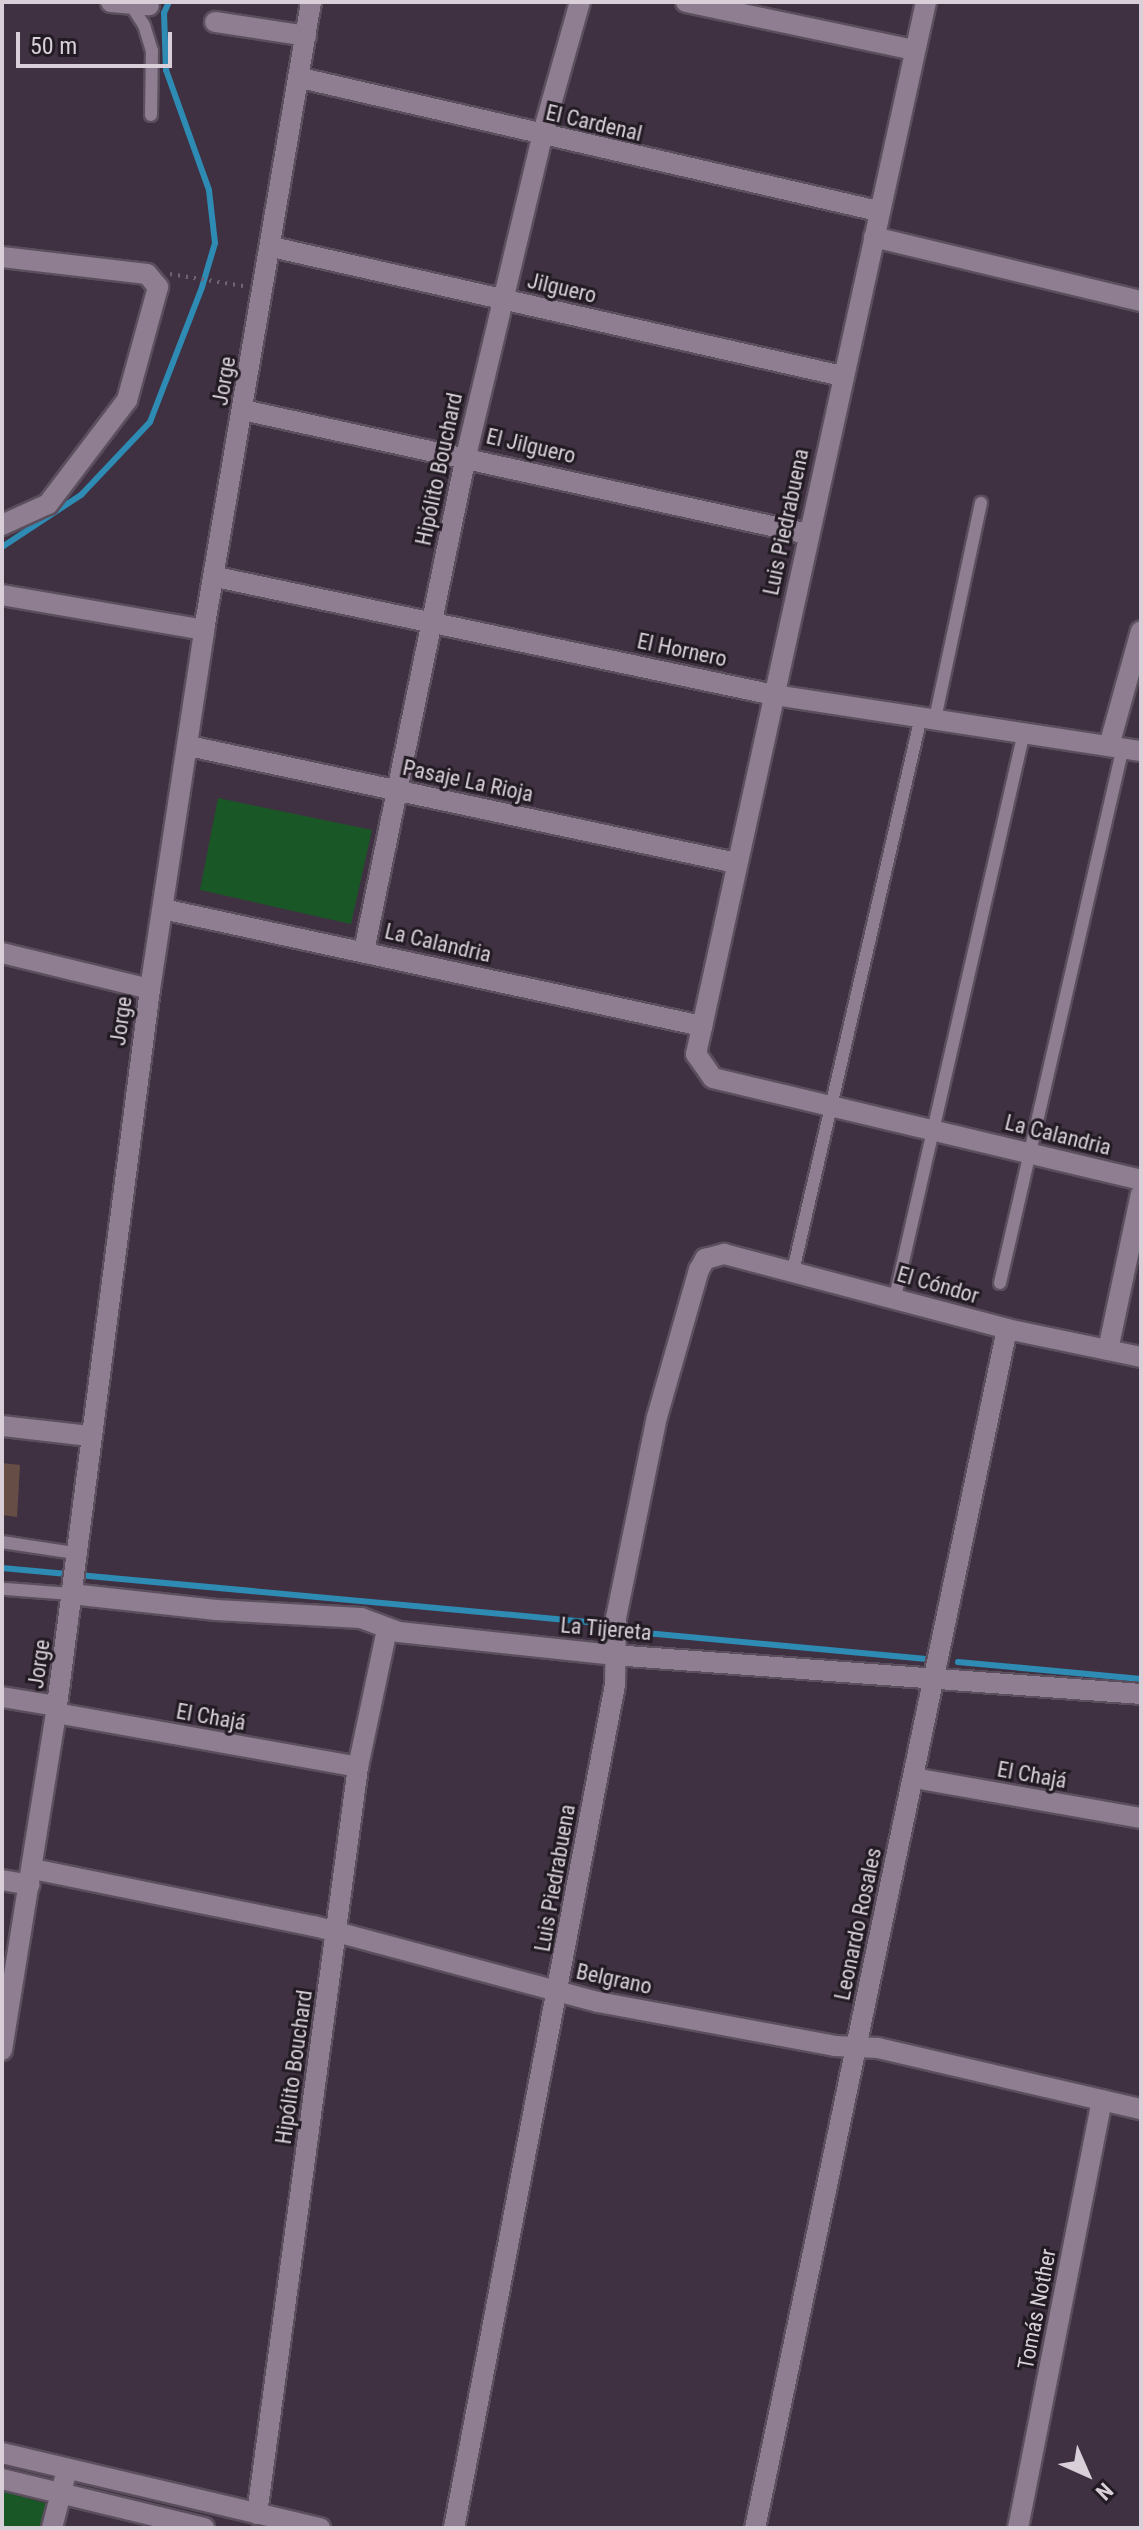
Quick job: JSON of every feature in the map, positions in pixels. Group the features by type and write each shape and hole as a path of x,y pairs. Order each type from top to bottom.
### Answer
{"street":[{"path":"111,2 139,4"},
{"name":"Jorge","path":"2,2050 57,1709 150,989 189,746 204,630 216,577 301,78 311,2"},
{"name":"Hipólito Bouchard","path":"364,951 394,790 466,456 542,136 580,2"},
{"path":"686,2 914,50"},
{"name":"Luis Piedrabuena","path":"696,1054 926,2"},
{"path":"215,22 306,36"},
{"name":"El Cardenal","path":"301,78 878,211"},
{"path":"874,237 1141,301"},
{"name":"Jilguero","path":"272,247 842,376"},
{"path":"2,257 147,274 157,280 134,386 48,504 35,513 2,525"},
{"name":"El Jilguero","path":"243,410 466,456 808,534"},
{"name":"El Hornero","path":"216,577 774,695 1124,748"},
{"path":"2,595 204,630"},
{"path":"1124,748 1141,631"},
{"name":"Pasaje La Rioja","path":"189,746 736,863"},
{"name":"La Calandria","path":"163,909 702,1026"},
{"path":"2,953 150,989"},
{"name":"La Calandria","path":"696,1054 713,1078 1141,1180"},
{"path":"1108,1350 1141,1194"},
{"name":"Luis Piedrabuena","path":"454,2528 615,1685 613,1655 657,1417 681,1323 705,1259 724,1254"},
{"name":"El Cóndor","path":"724,1254 1007,1329 1141,1357"},
{"name":"Leonardo Rosales","path":"755,2528 1007,1329"},
{"path":"2,1426 90,1436"},
{"name":"La Tijereta","path":"73,1574 216,1610 361,1618 387,1629 613,1655 1141,1694"},
{"name":"Hipólito Bouchard","path":"257,2514 358,1767 387,1629"},
{"name":"El Chajá","path":"2,1697 358,1767"},
{"name":"El Chajá","path":"914,1778 1141,1818"},
{"name":"Belgrano","path":"2,1880 32,1877 336,1934 558,1992 856,2046 1141,2109"},
{"name":"Tomás Nother","path":"1018,2528 1102,2100"},
{"path":"2,2453 320,2528"},
{"path":"52,2528 67,2469"},
{"path":"2,2479 60,2496 204,2528"}],"lane":[{"path":"139,4 152,51 151,115"},
{"path":"793,1271 981,503"},
{"path":"895,1297 1024,732"},
{"path":"1000,1283 1124,748"},
{"path":"2,1542 73,1574"},
{"path":"6,1589 73,1574"}],"path":[{"path":"191,275 219,281"}],"green space":[{"path":"218,798 372,830 351,924 200,890"},
{"path":"2,2491 48,2504 42,2528 2,2528"}],"building":[{"path":"2,1463 20,1465 17,1517 2,1515"}],"waterway":[{"path":"2,547 81,495 150,422 202,287 215,243 209,190 166,70 164,13 169,2"},
{"path":"2,1568 588,1622"},
{"path":"635,1632 924,1659"},
{"path":"958,1662 1141,1679"}]}
